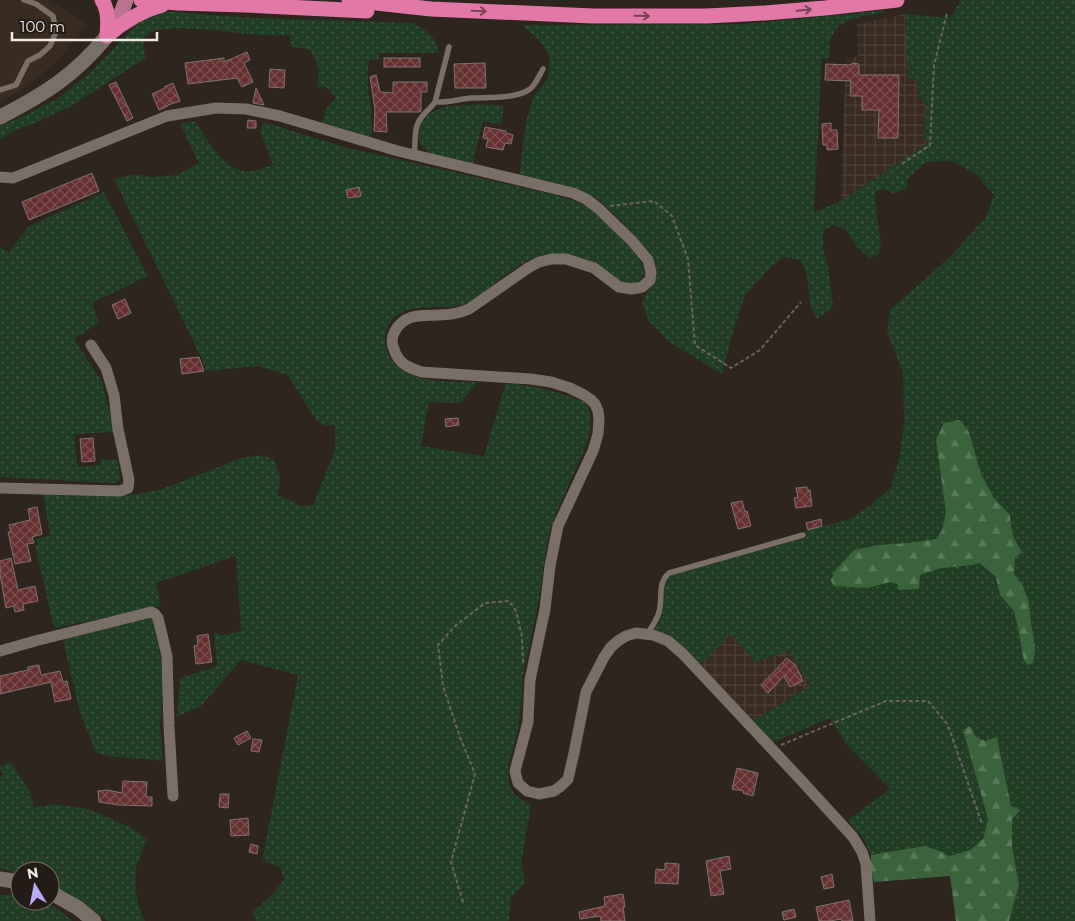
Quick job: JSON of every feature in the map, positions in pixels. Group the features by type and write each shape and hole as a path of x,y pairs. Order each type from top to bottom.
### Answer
{"highway":[{"path":"102,0 107,14 107,36"},
{"path":"140,0 403,14 431,9"},
{"path":"349,0 431,9 593,16 708,16 815,9 897,0"},
{"path":"107,36 120,24 140,13 158,6 178,3"}],"main road":[{"path":"0,117 28,102 65,78 82,63 107,36 120,16 126,0"},
{"path":"60,898 78,908 94,921"}],"street":[{"path":"0,177 13,178 167,116 216,108 246,109 280,116 414,154 573,193 586,199 598,208 632,241 648,260 651,272 650,280 642,288 632,290 619,287 594,268 566,260 552,259 539,262 528,268 469,310 460,313 421,315 408,318 399,324 392,336 392,346 396,357 403,365 411,369 422,372 551,382 584,395 595,404 598,411 598,434 593,451 558,526 550,566 545,609 530,685 528,722 515,771 518,783 527,791 539,794 554,791 568,779 586,692 611,647 626,636 636,633 647,634 668,641 683,654 853,837 862,852 866,864 870,921"},
{"path":"0,488 120,491 128,488 129,480 118,429 114,394 106,368 91,345"},
{"path":"0,652 35,641 150,612 155,614 158,618 167,656 173,796"}],"lane":[{"path":"0,90 16,85 28,61 40,55 50,46 56,32 52,16 36,4 24,0"},
{"path":"414,154 415,131 422,116 436,102 449,47"},
{"path":"436,102 508,96 520,93 529,90 543,69"},
{"path":"647,634 659,614 662,583 669,573 803,535"}],"path":[{"path":"902,164 930,145 934,65 947,13"},
{"path":"598,208 654,201 672,216 688,258 695,345 731,368 760,350 801,302"},
{"path":"462,902 451,862 476,774 460,737 444,686 438,645 455,626 485,603 509,601 516,612 522,637 523,668 530,685"},
{"path":"772,749 886,701 928,701 948,725 982,824"}],"shaded area":[{"path":"0,0 48,0 87,23 58,61 22,90 0,101"},
{"path":"905,14 908,79 916,80 920,98 926,106 923,136 928,143 841,201 846,58 858,57 857,24"},
{"path":"731,633 789,651 811,685 753,721 700,664"}],"green space":[{"path":"961,0 1075,0 1075,921 1009,921 1019,885 1012,846 1012,819 1017,808 1011,806 997,737 985,741 963,730 988,820 983,839 970,850 949,856 942,852 893,852 871,855 864,840 848,820 890,789 846,744 830,718 772,743 753,721 811,685 789,651 755,662 731,634 700,664 654,631 662,611 665,583 670,575 807,537 805,531 850,519 871,505 891,487 900,454 904,423 903,373 887,332 890,310 951,256 985,218 994,195 976,174 952,161 926,162 907,179 907,188 895,194 883,189 875,192 881,242 879,255 869,258 856,246 847,231 833,225 823,231 823,249 829,272 833,308 817,319 810,306 807,274 801,260 783,257 745,295 722,374 669,342 649,321 642,304 655,280 655,266 650,252 601,201 578,190 519,177 526,121 534,96 548,78 550,57 540,41 522,25 743,24 885,10 884,12 853,19 840,26 831,39 829,58 822,59 814,212 841,201 928,143 923,136 926,106 920,98 916,80 908,79 905,14 950,18"},
{"path":"159,11 251,18 412,23 430,34 436,42 439,53 379,53 379,59 369,60 368,84 372,118 371,139 358,133 322,123 326,109 336,98 326,87 317,87 319,70 312,53 310,50 303,48 291,47 290,35 266,35 184,28 154,31 146,36 144,41 146,58 71,106 12,132 0,140 0,126 58,98 90,73 137,24"},
{"path":"479,104 504,106 501,125 483,121 472,167 441,158 422,146 418,135 422,123 427,116 442,108"},
{"path":"195,121 217,153 231,166 240,170 252,171 273,165 260,131 264,122 344,147 572,200 590,209 608,225 628,245 642,263 644,272 642,278 630,285 557,255 544,254 527,261 468,303 451,307 415,308 398,315 388,326 386,333 385,340 389,355 397,366 407,373 435,380 478,382 460,403 429,402 421,446 484,456 506,382 575,398 585,402 590,413 591,428 586,446 557,511 548,538 538,605 522,680 518,730 508,767 509,784 515,795 531,805 521,864 525,883 511,898 509,921 256,921 253,912 276,891 284,879 280,867 262,861 298,675 241,660 201,706 177,717 180,678 217,666 214,633 223,635 241,631 236,556 156,583 161,606 54,628 35,546 37,546 36,539 50,536 43,493 96,496 135,494 160,490 241,458 264,455 275,461 280,478 278,495 302,506 313,505 335,450 335,426 324,425 315,419 288,375 258,366 206,371 200,355 114,179 134,174 152,177 177,175 199,163 180,124"},
{"path":"104,192 148,276 92,303 99,323 74,339 102,382 114,432 74,434 78,467 101,465 101,459 118,460 120,479 116,483 0,477 0,247 9,252 29,226"},
{"path":"960,420 969,432 981,474 994,498 1010,515 1013,535 1022,552 1015,558 1014,574 1023,586 1029,603 1035,649 1033,663 1028,665 1024,661 1014,611 1000,595 996,577 980,563 941,568 920,575 919,589 899,590 897,584 890,582 867,588 833,586 831,580 834,572 854,550 879,545 936,539 942,530 946,513 936,440 944,423"},
{"path":"146,616 151,617 154,622 164,677 160,727 163,761 96,753 80,713 63,640"},
{"path":"970,726 976,737 985,741 997,737 1011,806 1020,811 1012,819 1012,846 1019,885 1009,921 956,921 950,876 874,882 871,868 871,855 925,846 949,856 970,850 983,839 988,819 963,730"},
{"path":"11,762 30,792 34,808 52,804 88,809 130,827 147,839 136,868 138,906 145,921 108,921 60,891 60,861 10,861 10,871 0,869 0,777 4,774 0,770 0,766"},
{"path":"0,895 10,895 10,911 60,911 72,921 0,921"}],"building":[{"path":"247,52 250,60 244,63 253,82 242,87 237,78 188,84 185,63 224,58 224,62"},
{"path":"384,58 420,58 420,67 384,67"},
{"path":"485,63 486,88 455,88 454,64"},
{"path":"852,63 859,64 859,75 899,75 898,138 878,138 879,110 862,110 862,96 850,96 851,81 825,80 826,64 852,65"},
{"path":"270,69 285,70 284,88 269,87"},
{"path":"376,75 380,92 393,93 393,82 427,82 427,92 421,92 420,112 386,112 387,132 374,131 375,109 370,77"},
{"path":"116,82 133,118 127,121 109,85"},
{"path":"173,83 180,101 159,110 152,94"},
{"path":"256,88 264,105 253,103"},
{"path":"248,120 256,121 256,128 247,128"},
{"path":"831,123 831,130 837,130 838,149 827,150 827,145 823,145 822,124"},
{"path":"485,127 506,131 506,133 513,135 511,144 505,143 503,150 486,147 488,139 483,138"},
{"path":"92,173 99,191 29,220 22,202"},
{"path":"359,187 361,196 348,198 346,190"},
{"path":"125,299 131,313 118,319 112,305"},
{"path":"199,357 204,371 182,374 180,359"},
{"path":"458,418 459,425 446,427 445,419"},
{"path":"93,438 95,461 82,462 80,439"},
{"path":"807,487 807,490 810,490 812,506 796,508 794,498 798,497 796,488"},
{"path":"742,501 751,526 738,529 731,503"},
{"path":"37,507 42,534 32,537 34,543 27,544 31,561 15,564 8,532 11,532 9,525 30,520 28,509"},
{"path":"821,519 822,526 808,530 806,523"},
{"path":"11,558 18,590 35,586 38,601 23,604 24,610 15,612 14,606 6,608 0,574 0,561"},
{"path":"208,634 212,662 196,664 194,646 198,645 197,636"},
{"path":"787,658 796,666 803,681 790,687 784,676 768,693 761,685"},
{"path":"39,665 41,675 60,671 63,682 67,681 71,699 55,702 51,682 0,694 0,676 28,670 28,667"},
{"path":"247,731 251,738 238,745 234,738"},
{"path":"253,739 262,740 259,752 251,751"},
{"path":"737,768 758,773 753,796 743,793 744,791 732,789"},
{"path":"123,781 147,782 146,797 152,797 152,806 99,802 98,791 107,790 122,793"},
{"path":"220,794 229,794 228,808 219,807"},
{"path":"248,818 249,835 231,836 230,820"},
{"path":"251,844 258,846 257,854 249,852"},
{"path":"729,856 731,869 720,871 724,894 711,896 706,861"},
{"path":"665,863 679,864 678,884 655,883 656,869 665,870"},
{"path":"832,874 834,887 824,889 821,877"},
{"path":"623,894 625,921 601,921 600,916 580,919 579,912 605,906 604,897"},
{"path":"849,900 853,921 842,921 841,919 819,921 816,907"},
{"path":"794,909 796,917 784,920 782,912"}]}
